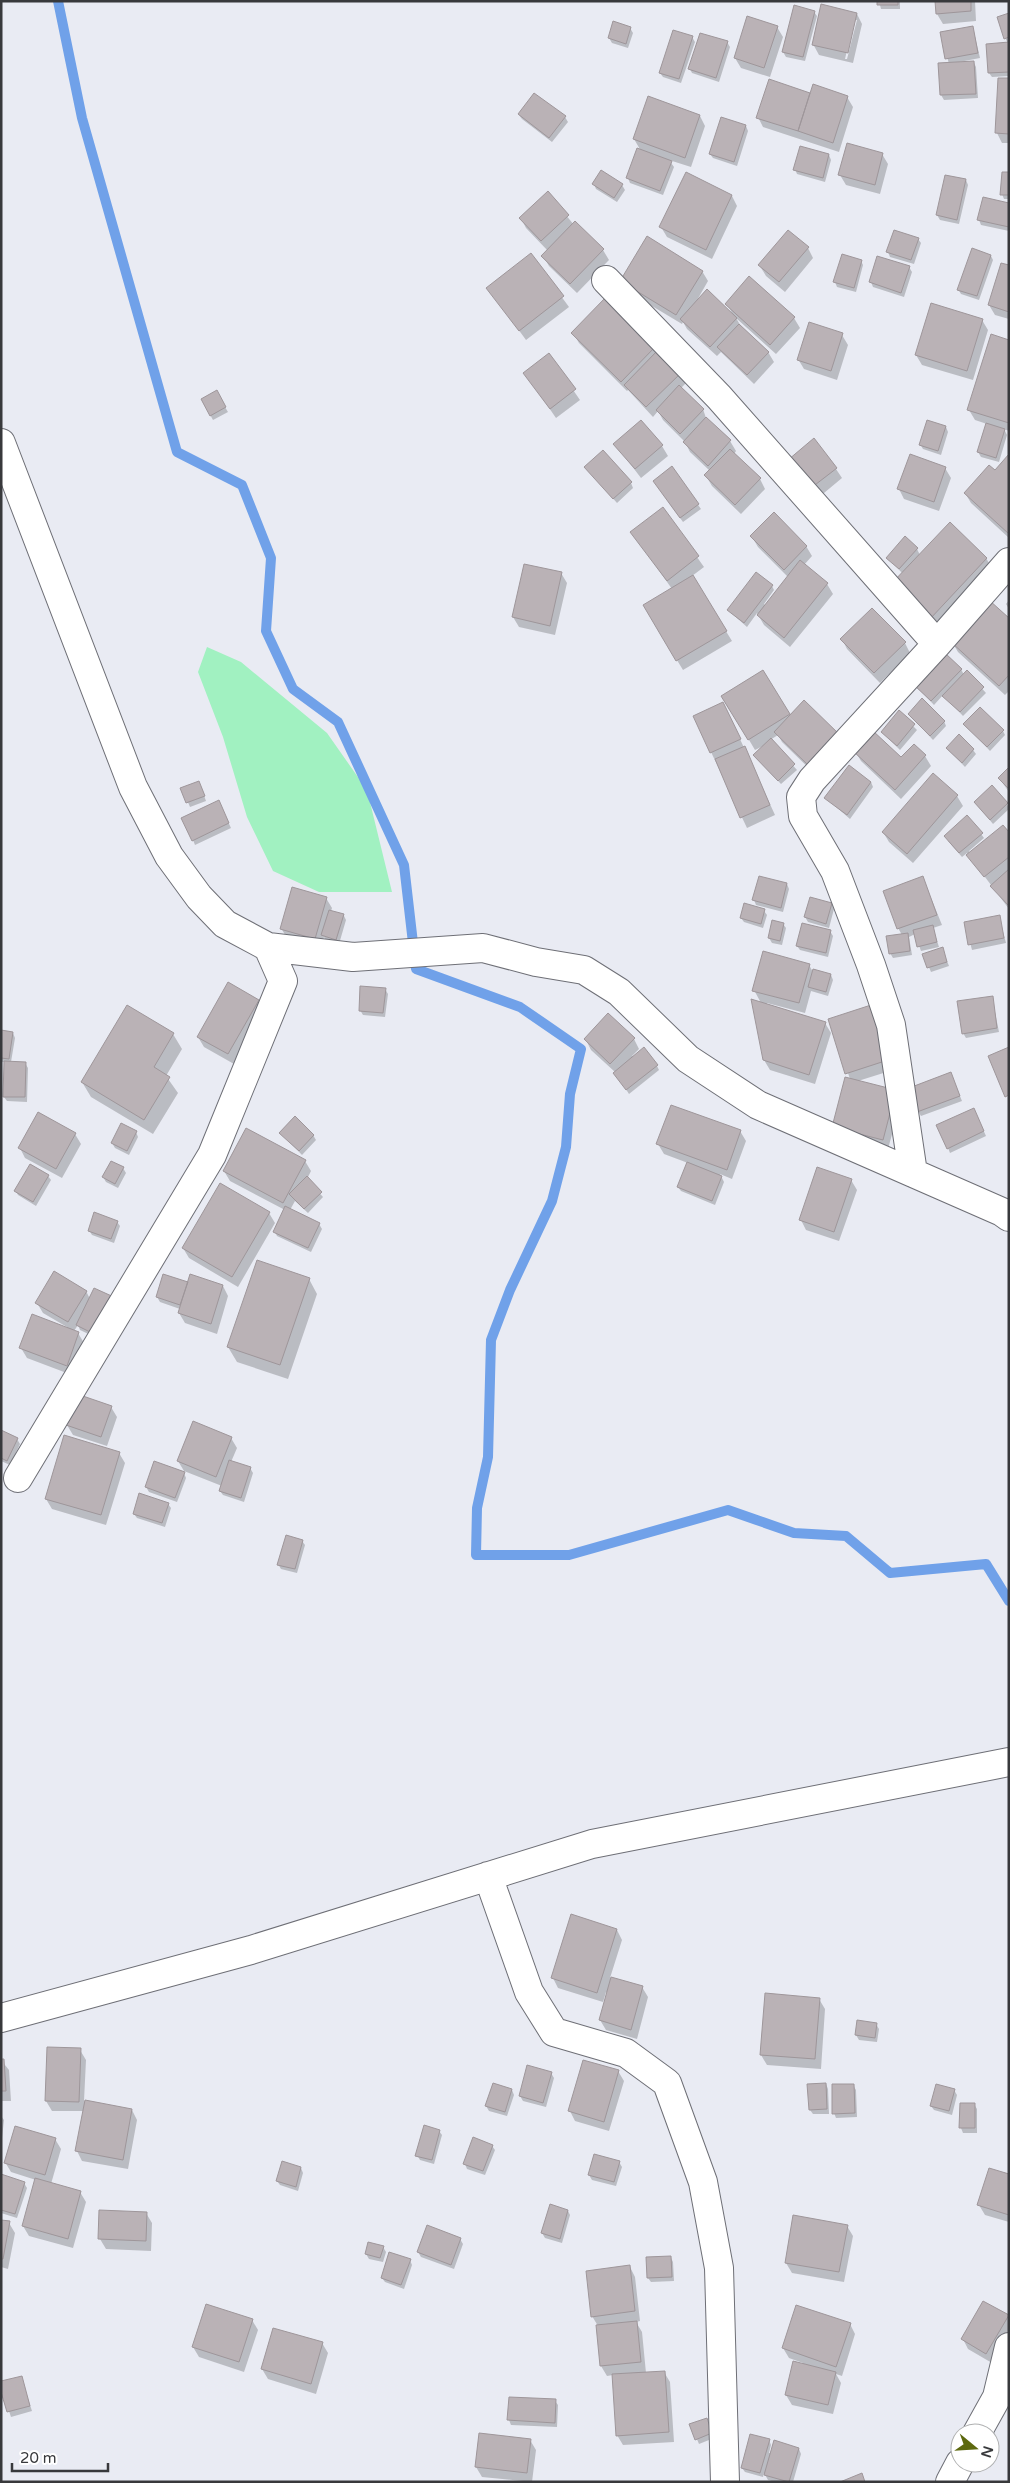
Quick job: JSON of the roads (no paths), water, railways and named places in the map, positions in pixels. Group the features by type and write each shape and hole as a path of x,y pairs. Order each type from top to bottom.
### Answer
{"street":[{"path":"606,280 720,397 938,644"},
{"path":"1,443 133,787 168,856 199,897 225,924 268,947 354,957 390,953 424,954 483,948 536,962 584,970 619,992 688,1059 758,1105 1009,1217"},
{"path":"913,1173 891,1025 865,948 835,871 803,816 801,797 812,780 938,644 1009,562"},
{"path":"18,1478 212,1155 283,981 268,947"},
{"path":"1,2018 252,1950 592,1844 1009,1762"},
{"path":"488,1876 529,1992 554,2032 626,2053 667,2084 704,2182 719,2268 725,2482"},
{"path":"982,2423 996,2397 1009,2347"}],"waterway":[{"path":"58,1 82,118 177,452 242,485 271,558 266,631 293,689 338,722 404,865 416,969 520,1007 581,1049 570,1094 566,1147 552,1201 510,1290 491,1340 488,1457 477,1508 476,1555 569,1555 728,1510 794,1533 846,1536 890,1573 986,1564 1009,1601"}]}
